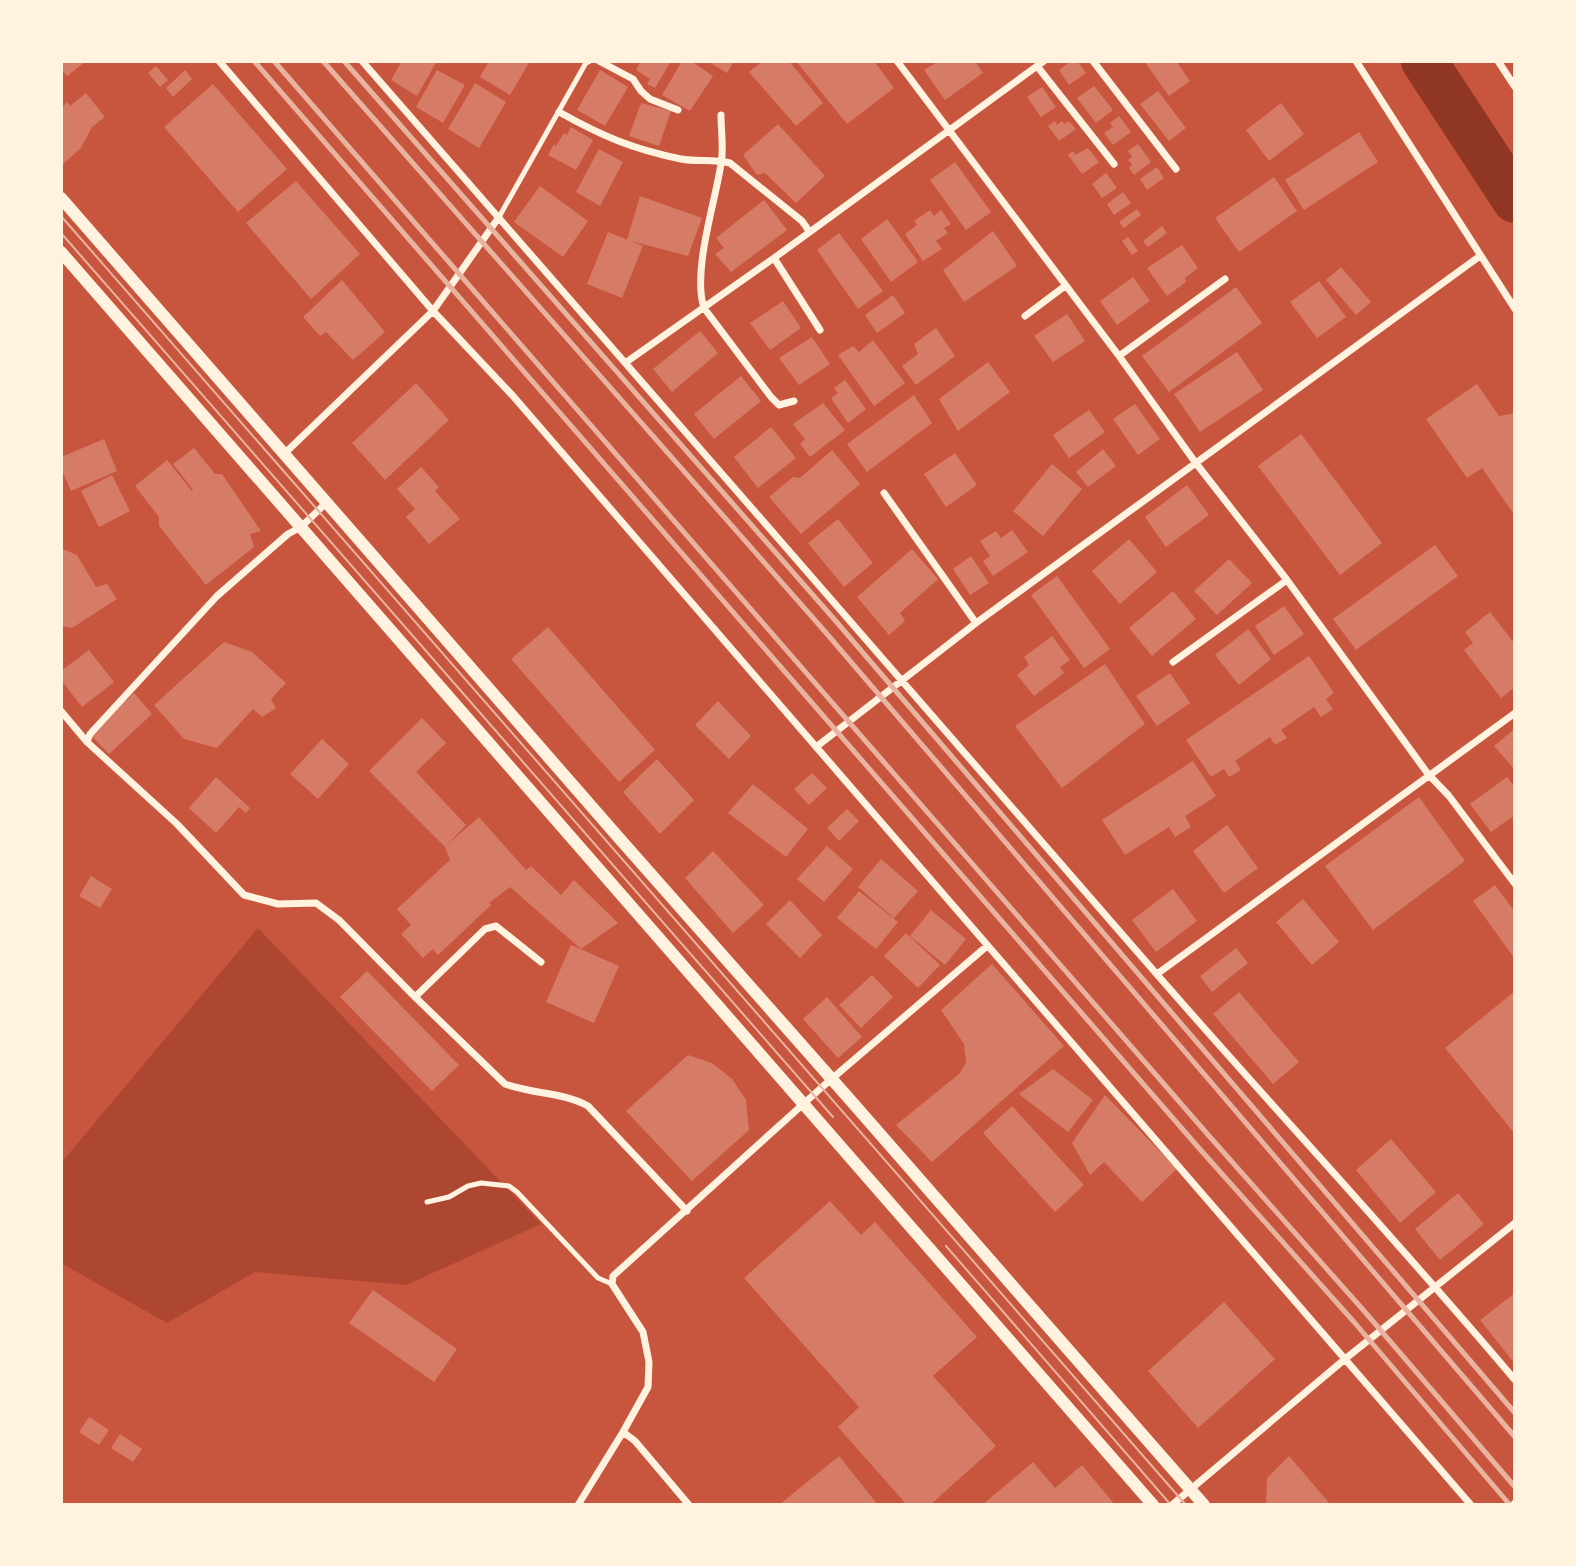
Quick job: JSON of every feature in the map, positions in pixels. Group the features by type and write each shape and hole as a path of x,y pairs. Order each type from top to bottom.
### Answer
{"street":[{"path":"219,61 433,311 513,396 1471,1505"},
{"path":"362,61 1157,974 1436,1287 1515,1380"},
{"path":"599,61 633,79 640,91 650,99 678,110"},
{"path":"897,61 1119,356 1195,462 1287,580 1428,774 1449,796 1515,884"},
{"path":"1093,61 1176,169"},
{"path":"1356,61 1515,309"},
{"path":"1498,61 1515,87"},
{"path":"625,363 1040,64 1114,164"},
{"path":"559,112 597,133 643,152 689,160 730,163 802,221 809,231"},
{"path":"721,116 722,161 705,246 700,296 704,308 771,397 779,405 794,401"},
{"path":"61,198 1204,1505"},
{"path":"284,454 433,311 499,217"},
{"path":"61,252 1153,1505"},
{"path":"816,747 976,623 1480,256"},
{"path":"774,258 820,330"},
{"path":"1119,356 1225,279"},
{"path":"1025,316 1065,286"},
{"path":"884,493 976,623"},
{"path":"87,742 90,734 217,596 326,503"},
{"path":"1173,662 1287,580"},
{"path":"61,711 87,742 177,824 244,895 278,904 316,903 339,920 505,1084 524,1091 575,1099 588,1106 687,1211"},
{"path":"1157,974 1515,713"},
{"path":"415,997 485,929 496,926 541,962"},
{"path":"578,1505 648,1387 649,1362 643,1332 612,1284 617,1270 987,946"},
{"path":"1172,1505 1345,1359 1515,1223"},
{"path":"623,1432 635,1441 689,1505"}],"lane":[{"path":"499,217 587,61"},
{"path":"427,1202 449,1197 468,1186 481,1183 509,1186 598,1278 612,1284"}],"shaded area":[{"path":"258,928 541,1224 406,1285 255,1272 167,1323 61,1263 61,1163"}],"building":[{"path":"61,61 86,61 67,76 61,69"},
{"path":"402,61 437,61 417,96 391,80"},
{"path":"489,61 530,61 510,95 480,77"},
{"path":"641,61 671,61 655,88 647,84 650,79 636,70"},
{"path":"682,61 691,61 713,76 690,111 662,95"},
{"path":"707,61 734,61 727,73"},
{"path":"763,61 789,61 823,103 796,126 749,72"},
{"path":"796,61 874,61 894,88 847,124"},
{"path":"939,61 975,61 983,73 945,100 924,70"},
{"path":"1071,61 1077,61 1086,73 1069,85 1059,70"},
{"path":"1144,61 1176,61 1190,81 1169,96"},
{"path":"156,66 168,80 160,87 148,73"},
{"path":"185,70 192,79 173,97 166,88"},
{"path":"437,70 465,85 443,123 416,107"},
{"path":"600,70 628,87 605,126 577,110"},
{"path":"475,83 506,102 479,148 448,129"},
{"path":"213,84 287,169 238,212 164,127"},
{"path":"1094,86 1113,110 1096,123 1077,98"},
{"path":"1042,87 1056,107 1041,117 1027,97"},
{"path":"1158,91 1186,128 1169,141 1140,104"},
{"path":"86,93 105,117 92,127 81,148 63,164 61,108 67,102 70,106"},
{"path":"641,103 671,111 659,146 629,136"},
{"path":"1281,103 1304,134 1269,161 1246,130"},
{"path":"1119,116 1131,132 1113,145 1104,133 1113,127 1110,123"},
{"path":"1055,121 1057,125 1062,121 1064,124 1069,121 1076,129 1059,141 1048,126"},
{"path":"778,124 825,176 796,203 765,173 757,175 743,155"},
{"path":"571,127 593,140 576,170 548,155 554,144 556,146"},
{"path":"1359,132 1378,162 1304,210 1285,180"},
{"path":"1138,144 1151,162 1134,175 1129,168 1132,165 1128,160 1132,157 1128,151"},
{"path":"1088,148 1099,162 1082,174 1068,155 1073,151 1075,155"},
{"path":"599,149 623,162 600,206 576,192"},
{"path":"955,162 991,212 966,230 930,180"},
{"path":"1157,167 1164,178 1147,190 1140,179"},
{"path":"1106,173 1117,188 1102,198 1092,184"},
{"path":"1274,177 1297,211 1239,252 1215,218"},
{"path":"296,181 360,254 311,299 246,223"},
{"path":"540,186 588,221 563,257 514,222"},
{"path":"1123,192 1131,203 1114,215 1107,204"},
{"path":"640,196 702,218 688,256 627,240"},
{"path":"764,200 787,230 731,272 715,254 724,248 716,238"},
{"path":"1137,209 1141,215 1124,228 1119,222"},
{"path":"930,210 934,216 941,210 951,224 944,228 948,233 936,241 942,249 923,261 905,234 917,225 914,221"},
{"path":"887,219 918,262 891,282 861,239"},
{"path":"1162,226 1167,233 1148,247 1143,241"},
{"path":"993,231 1017,266 964,302 943,270"},
{"path":"608,232 643,246 622,298 587,284"},
{"path":"839,233 883,291 858,309 817,250"},
{"path":"1128,237 1138,251 1132,255 1122,241"},
{"path":"1182,245 1198,268 1185,278 1186,282 1167,296 1147,268"},
{"path":"1341,267 1371,302 1356,315 1326,280"},
{"path":"1133,277 1150,301 1117,325 1100,301"},
{"path":"342,280 385,332 353,360 326,332 320,336 303,317"},
{"path":"1319,281 1346,317 1317,338 1290,302"},
{"path":"1236,287 1262,323 1169,392 1142,356"},
{"path":"893,295 905,313 877,333 865,315"},
{"path":"783,301 801,328 770,350 750,323"},
{"path":"1067,314 1085,341 1053,362 1034,336"},
{"path":"936,328 955,356 916,385 902,366 918,354 914,344"},
{"path":"700,331 718,353 672,392 653,369"},
{"path":"812,337 830,364 799,385 779,358"},
{"path":"873,340 905,383 874,406 838,355 853,346 859,352"},
{"path":"1237,352 1263,390 1200,432 1174,394"},
{"path":"988,362 1010,392 958,431 939,399"},
{"path":"741,376 761,401 714,439 694,414"},
{"path":"845,380 866,409 848,423 831,398 838,393 834,388"},
{"path":"416,383 449,420 385,480 352,443"},
{"path":"1477,384 1499,416 1515,413 1515,516 1482,468 1467,478 1426,419"},
{"path":"914,395 932,423 867,472 847,444"},
{"path":"823,403 845,430 810,457 800,444 805,439 793,424"},
{"path":"1135,404 1160,439 1138,455 1113,419"},
{"path":"1089,410 1105,432 1069,458 1053,435"},
{"path":"771,427 796,458 758,488 734,457"},
{"path":"1301,434 1382,543 1340,575 1258,466"},
{"path":"104,439 117,471 71,491 61,468 61,457"},
{"path":"194,448 215,474 222,474 261,531 250,534 254,547 206,585 159,526 159,517 135,486 167,460 192,491 173,464"},
{"path":"1103,449 1116,466 1088,487 1076,472"},
{"path":"832,450 860,484 801,534 769,497 793,477 800,478"},
{"path":"955,453 977,485 946,507 924,474"},
{"path":"1052,464 1082,489 1043,536 1013,511"},
{"path":"421,467 439,487 435,491 460,519 429,544 406,517 415,509 397,489"},
{"path":"112,475 130,511 99,527 81,491"},
{"path":"1187,485 1209,515 1166,547 1145,517"},
{"path":"838,519 873,563 844,587 808,543"},
{"path":"1012,530 1028,552 993,576 983,561 990,556 980,541 996,531 1001,538"},
{"path":"1129,539 1157,572 1120,604 1092,571"},
{"path":"1435,545 1458,576 1356,650 1333,619"},
{"path":"63,549 77,555 96,587 107,584 117,599 72,628 61,626"},
{"path":"912,549 938,579 900,613 905,621 889,635 857,597"},
{"path":"971,556 989,583 970,595 953,569"},
{"path":"1229,559 1252,583 1217,615 1194,591"},
{"path":"1057,576 1110,649 1084,668 1031,595"},
{"path":"1173,591 1196,619 1152,656 1129,628"},
{"path":"1284,606 1304,634 1274,655 1255,626"},
{"path":"1490,612 1515,644 1515,687 1501,698 1464,650 1473,643 1465,632"},
{"path":"548,627 655,750 619,782 511,659"},
{"path":"1248,629 1271,659 1239,685 1215,655"},
{"path":"1052,636 1070,660 1060,667 1064,673 1034,696 1017,675 1029,665 1024,657"},
{"path":"224,642 252,652 286,683 271,699 276,708 262,717 253,709 217,748 184,739 154,705"},
{"path":"89,650 114,682 82,707 61,680 61,671"},
{"path":"1309,656 1334,693 1326,699 1333,709 1321,717 1314,707 1281,730 1287,738 1275,745 1270,737 1235,761 1241,770 1229,777 1224,769 1211,777 1186,740"},
{"path":"1105,664 1145,724 1062,788 1015,726"},
{"path":"1170,673 1190,703 1157,726 1136,696"},
{"path":"134,693 152,714 109,754 90,734"},
{"path":"718,701 751,736 729,759 695,725"},
{"path":"422,718 446,743 416,772 466,825 447,845 479,817 526,870 531,866 561,895 574,880 618,923 581,949 510,887 489,903 491,905 438,955 433,949 423,958 401,934 411,925 397,909 450,860 445,847 369,771"},
{"path":"1513,730 1515,732 1515,770 1494,746"},
{"path":"322,739 349,764 318,799 290,774"},
{"path":"657,759 694,800 660,834 623,792"},
{"path":"1193,761 1216,796 1185,816 1191,827 1175,837 1169,827 1125,855 1102,820"},
{"path":"812,773 827,788 809,805 794,789"},
{"path":"216,777 250,808 246,813 239,807 216,833 189,808"},
{"path":"1507,777 1515,788 1515,815 1491,832 1470,804"},
{"path":"753,784 808,829 786,857 728,813"},
{"path":"1419,797 1465,861 1373,930 1325,866"},
{"path":"847,809 859,821 839,841 827,828"},
{"path":"1227,825 1258,868 1224,893 1193,851"},
{"path":"827,846 853,869 824,902 797,879"},
{"path":"713,851 764,905 733,933 685,878"},
{"path":"881,859 918,891 894,918 858,887"},
{"path":"91,876 112,889 100,908 79,896"},
{"path":"1495,885 1515,912 1515,959 1473,901"},
{"path":"1173,889 1197,921 1156,952 1132,920"},
{"path":"859,891 898,922 876,949 837,918"},
{"path":"1303,899 1339,942 1312,965 1276,922"},
{"path":"790,900 822,935 800,958 766,924"},
{"path":"931,910 966,939 945,965 910,936"},
{"path":"906,933 940,965 918,988 884,956"},
{"path":"571,945 619,966 594,1023 546,1002"},
{"path":"1236,948 1248,963 1212,992 1200,976"},
{"path":"992,964 1064,1046 932,1162 896,1125 959,1074 966,1063 964,1044 941,1010"},
{"path":"367,971 459,1065 432,1091 340,997"},
{"path":"872,975 893,997 861,1028 839,1005"},
{"path":"1515,991 1515,1134 1445,1048"},
{"path":"1239,992 1299,1062 1273,1084 1213,1014"},
{"path":"827,997 862,1037 838,1058 803,1019"},
{"path":"688,1055 712,1063 732,1079 746,1100 749,1130 692,1181 626,1111"},
{"path":"1053,1069 1093,1100 1068,1132 1019,1094"},
{"path":"1105,1095 1177,1169 1142,1202 1104,1162 1090,1175 1072,1143"},
{"path":"1012,1106 1084,1185 1055,1212 983,1133"},
{"path":"1391,1139 1436,1192 1400,1223 1356,1170"},
{"path":"1458,1193 1484,1224 1440,1260 1415,1229"},
{"path":"830,1201 861,1235 875,1222 977,1337 933,1376 996,1446 930,1505 907,1505 838,1427 859,1407 744,1278"},
{"path":"373,1290 457,1349 434,1382 349,1323"},
{"path":"1515,1293 1515,1364 1480,1320"},
{"path":"1224,1302 1275,1359 1198,1428 1148,1371"},
{"path":"89,1417 109,1430 99,1445 79,1432"},
{"path":"120,1434 142,1449 133,1462 111,1448"},
{"path":"839,1456 878,1505 779,1505"},
{"path":"1289,1456 1331,1505 1266,1505 1267,1478"},
{"path":"1033,1462 1055,1488 1082,1465 1115,1505 982,1505"}],"waterway":[{"path":"1424,61 1515,200"}],"tram line":[{"path":"61,216 1186,1505"},
{"path":"61,233 833,1117"},
{"path":"946,1246 1171,1505"}],"railway":[{"path":"254,61 1198,1147 1354,1322 1510,1505"},
{"path":"274,61 1515,1487"},
{"path":"323,61 821,627 1515,1437"},
{"path":"344,61 834,619 1515,1413"}]}
